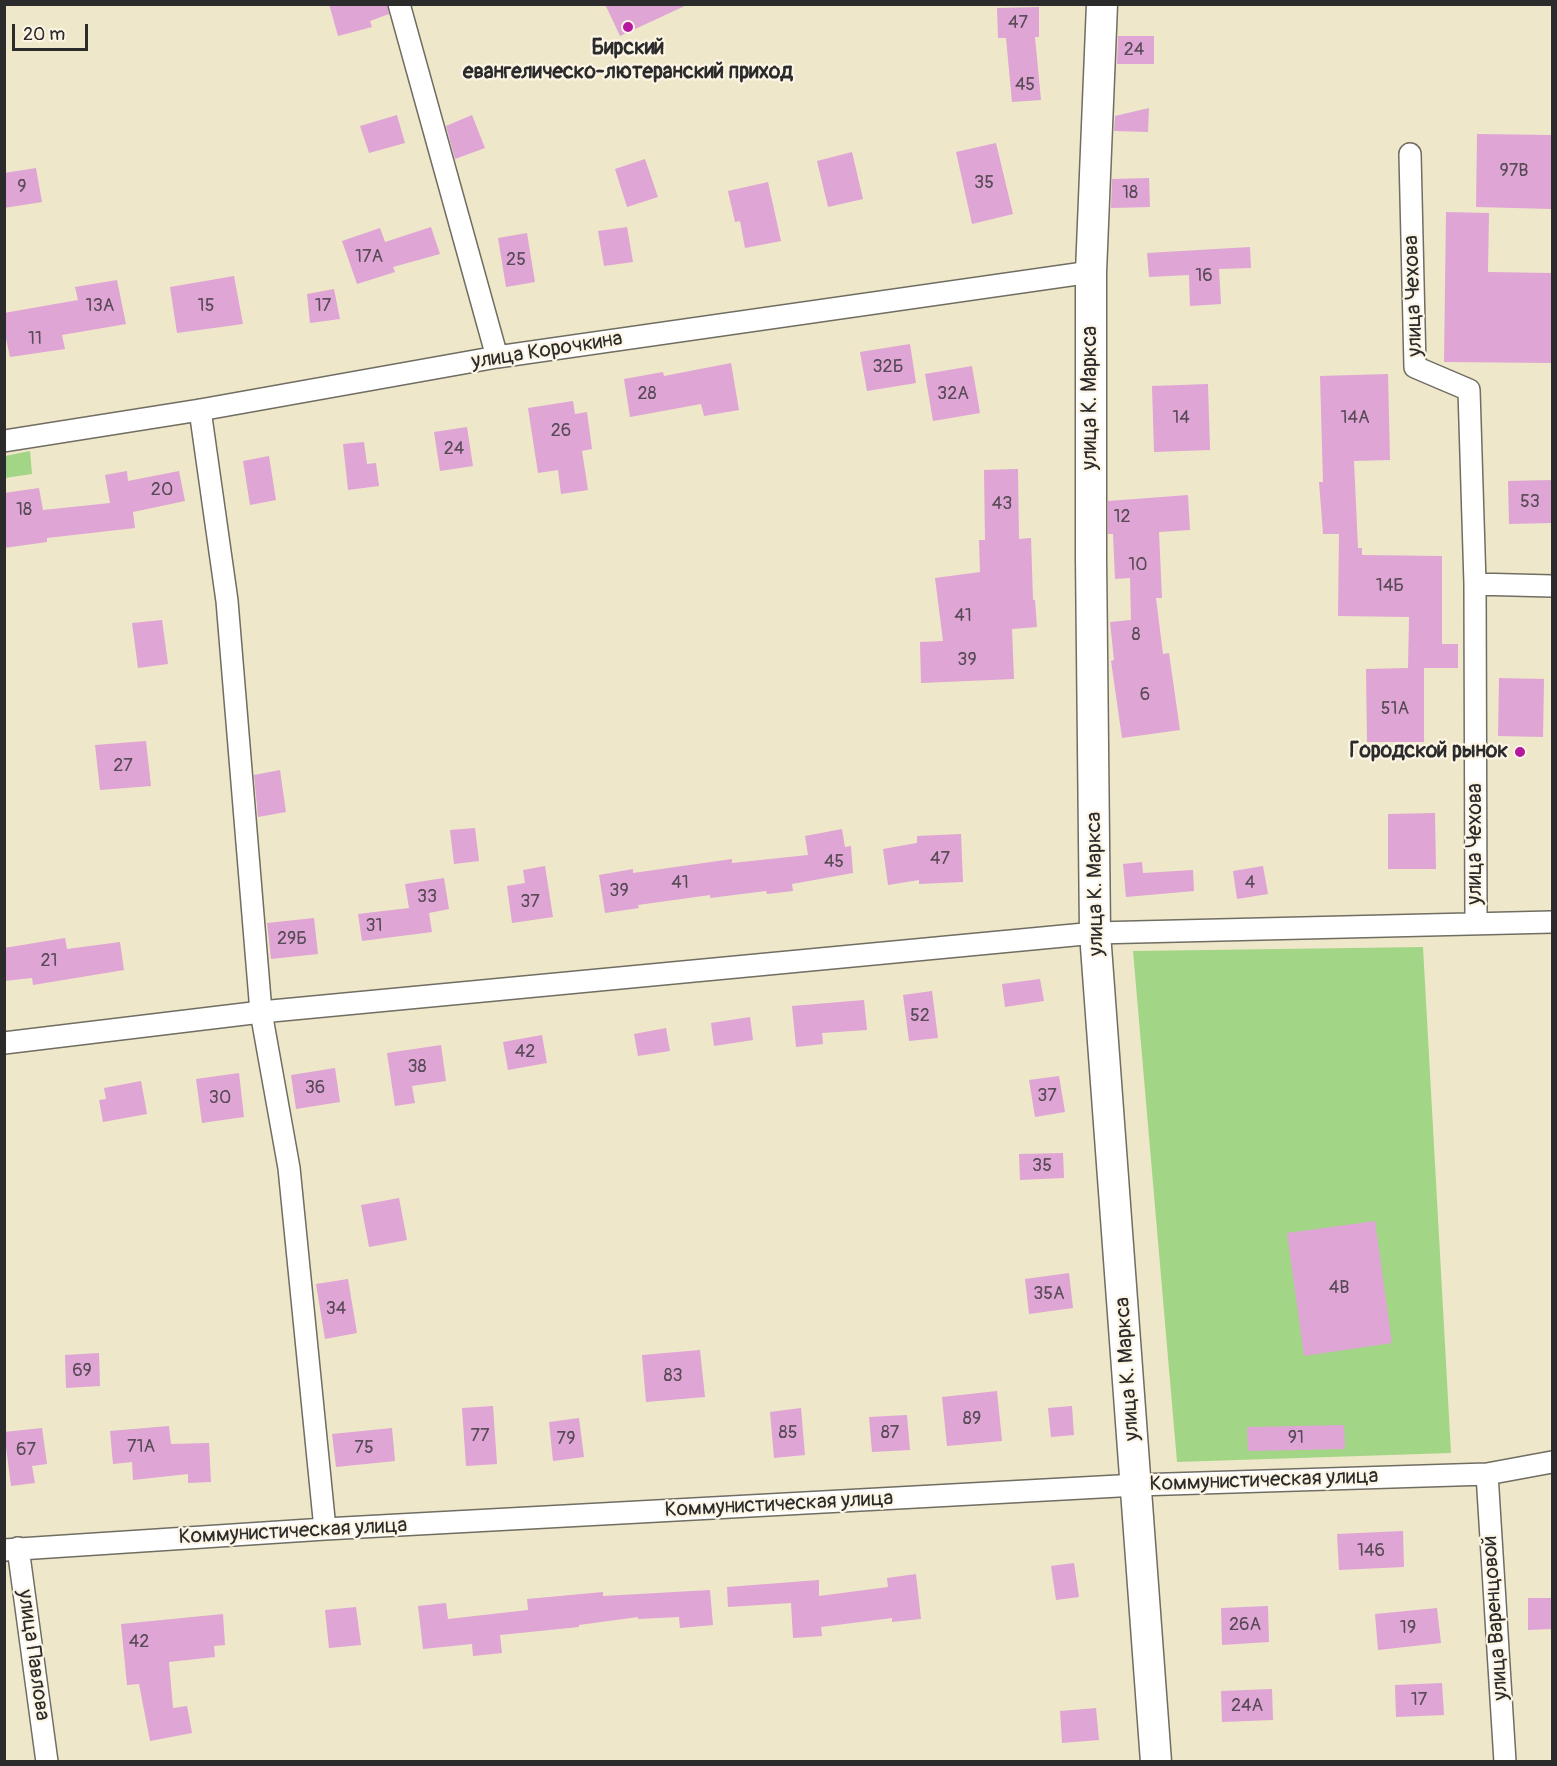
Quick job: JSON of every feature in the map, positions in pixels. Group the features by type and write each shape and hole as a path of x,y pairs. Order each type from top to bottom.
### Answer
{"main road":[{"name":"улица К. Маркса","path":"1102,4 1091,272 1095,933 1156,1761"}],"street":[{"path":"405,6 497,357"},
{"name":"улица Чехова","path":"1410,154 1415,367 1469,390 1475,584 1476,923"},
{"name":"улица Корочкина","path":"4,441 200,410 497,357 1091,272"},
{"path":"200,410 227,601 261,1011 289,1168 325,1529"},
{"path":"1475,584 1552,586"},
{"path":"4,1042 261,1011 1095,933 1552,922"},
{"name":"Коммунистическая улица","path":"11,1549 325,1529 1137,1485 1488,1474 1552,1462"},
{"name":"улица Варенцовой","path":"1488,1474 1506,1761"},
{"name":"улица Павлова","path":"11,1549 47,1761"}],"green space":[{"path":"30,451 32,474 5,478 5,456"},
{"path":"1423,947 1451,1453 1177,1462 1133,951"}],"building":[{"path":"329,4 387,4 389,14 370,21 372,27 338,36"},
{"name":"Бирский евангелическо-лютеранский приход","path":"605,4 689,4 620,36"},
{"path":"1039,7 1039,37 1035,37 1041,100 1012,102 1006,38 998,38 997,8"},
{"path":"1118,36 1154,36 1154,64 1117,64"},
{"path":"1149,108 1148,132 1114,131 1115,116"},
{"path":"397,115 405,143 369,153 360,126"},
{"path":"472,115 485,148 455,159 446,126"},
{"path":"1477,134 1552,135 1552,209 1476,207"},
{"path":"996,143 1013,214 972,224 956,152"},
{"path":"852,152 863,199 828,207 817,161"},
{"path":"645,159 658,197 627,207 615,169"},
{"path":"36,168 42,202 4,208 4,173"},
{"path":"1149,178 1150,207 1111,208 1112,179"},
{"path":"768,182 781,241 745,248 740,221 735,222 728,191"},
{"path":"1446,212 1489,213 1488,272 1552,273 1552,363 1444,362"},
{"path":"431,227 440,254 393,267 395,272 357,284 342,241 380,228 385,242"},
{"path":"627,227 633,262 604,266 598,231"},
{"path":"527,233 535,282 506,287 498,238"},
{"path":"1250,247 1251,268 1219,269 1221,304 1190,306 1189,275 1149,277 1147,253"},
{"path":"234,276 243,324 177,333 170,287"},
{"path":"117,280 126,324 62,335 65,349 10,357 4,329 4,313 78,300 75,287"},
{"path":"334,289 340,319 310,323 307,294"},
{"path":"910,344 916,383 867,391 860,352"},
{"path":"731,363 739,410 704,416 701,404 630,417 624,379 663,372 664,376"},
{"path":"972,366 980,413 933,421 925,374"},
{"path":"1388,374 1390,460 1354,461 1358,548 1362,548 1362,555 1442,556 1442,644 1458,644 1458,668 1424,668 1424,742 1367,742 1366,669 1408,668 1409,617 1338,616 1339,534 1323,534 1319,482 1323,482 1320,376"},
{"path":"1208,384 1210,450 1154,452 1152,386"},
{"path":"573,401 575,414 587,412 592,449 582,451 588,490 561,494 558,470 538,473 528,408"},
{"path":"467,427 473,466 440,471 434,432"},
{"path":"364,442 367,464 376,463 379,486 348,490 343,444"},
{"path":"269,456 276,500 250,505 243,461"},
{"path":"1018,469 1019,539 1031,538 1033,600 1035,600 1037,627 1012,629 1014,679 921,683 920,642 943,641 935,578 980,572 979,540 985,540 984,470"},
{"path":"127,471 128,481 179,471 185,501 133,512 135,528 47,538 47,542 4,548 4,493 39,488 43,510 110,503 105,475"},
{"path":"1552,480 1552,523 1509,524 1508,481"},
{"path":"1188,495 1190,530 1159,532 1162,598 1156,598 1163,654 1169,653 1180,730 1122,738 1111,661 1114,660 1110,622 1131,620 1130,578 1115,579 1113,534 1108,534 1108,501"},
{"path":"162,620 168,664 138,668 132,623"},
{"path":"1499,678 1544,679 1543,737 1498,736"},
{"path":"146,741 151,786 100,790 95,745"},
{"path":"280,770 286,812 258,817 254,775"},
{"path":"1435,813 1436,869 1388,869 1388,814"},
{"path":"475,828 479,861 454,864 450,830"},
{"path":"842,829 845,847 851,846 853,873 792,884 793,891 767,894 766,891 710,898 710,895 638,905 639,908 605,913 599,875 633,869 633,873 732,859 732,863 808,855 805,836"},
{"path":"961,834 963,882 919,884 919,880 888,885 883,849 917,843 917,836"},
{"path":"1142,862 1143,873 1193,870 1194,891 1126,897 1123,864"},
{"path":"545,866 553,917 512,923 507,886 525,883 523,870"},
{"path":"1263,866 1268,894 1237,899 1233,871"},
{"path":"444,878 449,909 429,913 432,932 362,941 358,914 409,908 405,884"},
{"path":"314,918 318,954 271,959 267,923"},
{"path":"65,938 67,949 120,942 124,970 33,985 32,978 4,981 4,948"},
{"path":"1040,979 1044,1001 1005,1007 1002,984"},
{"path":"932,991 938,1038 909,1041 903,995"},
{"path":"864,1000 867,1030 822,1033 823,1044 796,1047 792,1006"},
{"path":"750,1017 753,1040 714,1046 711,1023"},
{"path":"666,1028 670,1051 638,1056 634,1034"},
{"path":"542,1035 547,1063 508,1070 503,1042"},
{"path":"441,1045 446,1081 412,1086 415,1103 395,1106 387,1053"},
{"path":"335,1068 340,1102 296,1109 291,1075"},
{"path":"239,1073 244,1117 202,1123 196,1079"},
{"path":"1059,1076 1065,1112 1035,1117 1029,1080"},
{"path":"141,1081 147,1114 103,1122 99,1100 106,1099 104,1088"},
{"path":"1063,1153 1064,1178 1020,1180 1019,1154"},
{"path":"399,1198 407,1240 369,1247 361,1205"},
{"path":"1375,1221 1392,1343 1304,1356 1287,1233"},
{"path":"1069,1273 1073,1308 1029,1314 1025,1279"},
{"path":"348,1279 357,1333 325,1339 316,1284"},
{"path":"700,1350 705,1397 646,1402 642,1355"},
{"path":"99,1353 100,1386 66,1388 65,1355"},
{"path":"997,1391 1002,1441 947,1446 942,1397"},
{"path":"493,1406 497,1464 466,1466 462,1408"},
{"path":"1072,1406 1074,1435 1051,1437 1048,1408"},
{"path":"801,1408 805,1455 774,1458 770,1412"},
{"path":"907,1415 910,1450 872,1452 869,1417"},
{"path":"579,1418 584,1457 553,1461 549,1422"},
{"path":"1344,1425 1345,1449 1248,1451 1247,1427"},
{"path":"169,1426 171,1444 209,1443 211,1482 188,1483 188,1474 133,1480 132,1462 113,1464 110,1431"},
{"path":"42,1428 47,1464 32,1466 35,1483 11,1486 4,1432"},
{"path":"392,1428 395,1461 336,1467 332,1434"},
{"path":"1403,1531 1404,1567 1339,1570 1337,1534"},
{"path":"1074,1563 1079,1597 1056,1600 1051,1566"},
{"path":"916,1574 921,1619 892,1622 892,1618 821,1627 822,1636 793,1638 791,1603 728,1607 727,1587 819,1580 819,1596 888,1587 887,1578"},
{"path":"710,1590 713,1625 680,1628 679,1617 638,1619 638,1617 579,1625 579,1627 500,1635 502,1653 473,1656 472,1644 423,1649 418,1606 446,1603 448,1619 528,1610 527,1599 603,1592 603,1596"},
{"path":"1528,1598 1552,1598 1552,1629 1528,1630"},
{"path":"1268,1606 1269,1642 1222,1645 1221,1608"},
{"path":"356,1607 361,1645 329,1648 325,1610"},
{"path":"1437,1608 1441,1643 1378,1650 1375,1614"},
{"path":"223,1614 225,1645 214,1646 215,1657 169,1662 173,1708 187,1706 192,1733 150,1741 139,1684 127,1685 121,1624"},
{"path":"1442,1683 1444,1715 1396,1717 1395,1685"},
{"path":"1272,1689 1273,1720 1222,1722 1221,1691"},
{"path":"1096,1708 1099,1740 1062,1743 1060,1711"}],"place":[{"name":"Бирский евангелическо-лютеранский приход","path":"628,27"},
{"name":"Городской рынок","path":"1520,752"}]}
